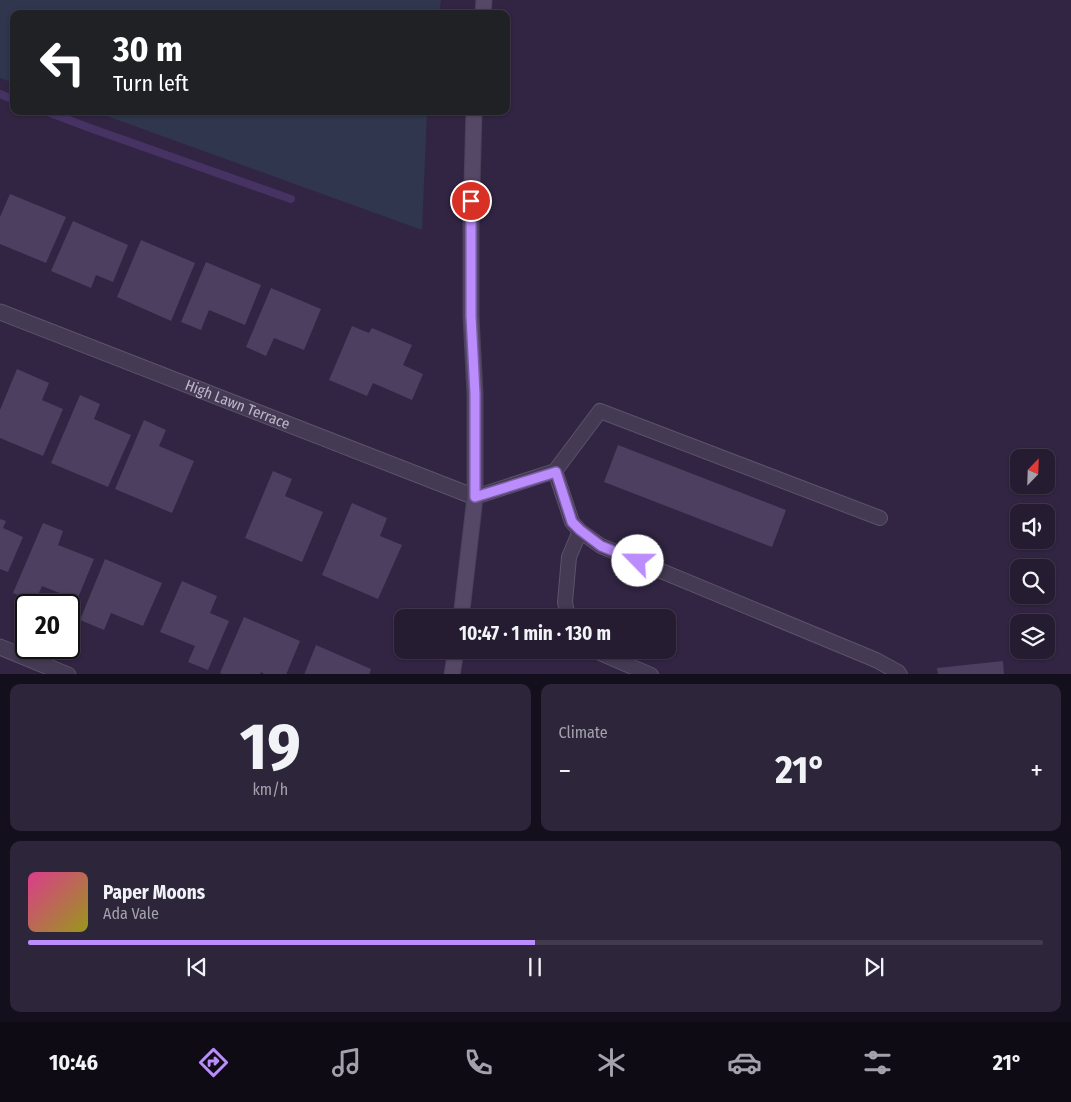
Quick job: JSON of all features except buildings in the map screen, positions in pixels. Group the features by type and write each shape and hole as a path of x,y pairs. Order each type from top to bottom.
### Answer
{"main road":[{"path":"462,609 475,497 475,394 471,316 474,115"},
{"path":"452,674 454,659"}],"street":[{"name":"High Lawn Terrace","path":"0,312 475,497"},
{"path":"0,647 68,674"}],"lane":[{"path":"475,497 556,472 600,412 880,518"},
{"path":"556,472 572,522 601,546 876,660 900,674"},
{"path":"567,609 569,557 580,530"},
{"path":"614,659 650,674"}],"shaded area":[{"path":"0,0 441,0 440,10 10,10 10,82 0,78"},
{"path":"104,115 427,115 422,230"}],"waterway":[{"path":"0,94 10,98"},
{"path":"56,115 291,199"}],"route":[{"path":"471,201 471,316 475,394 475,497 556,472 572,522 601,546 638,561"}]}
